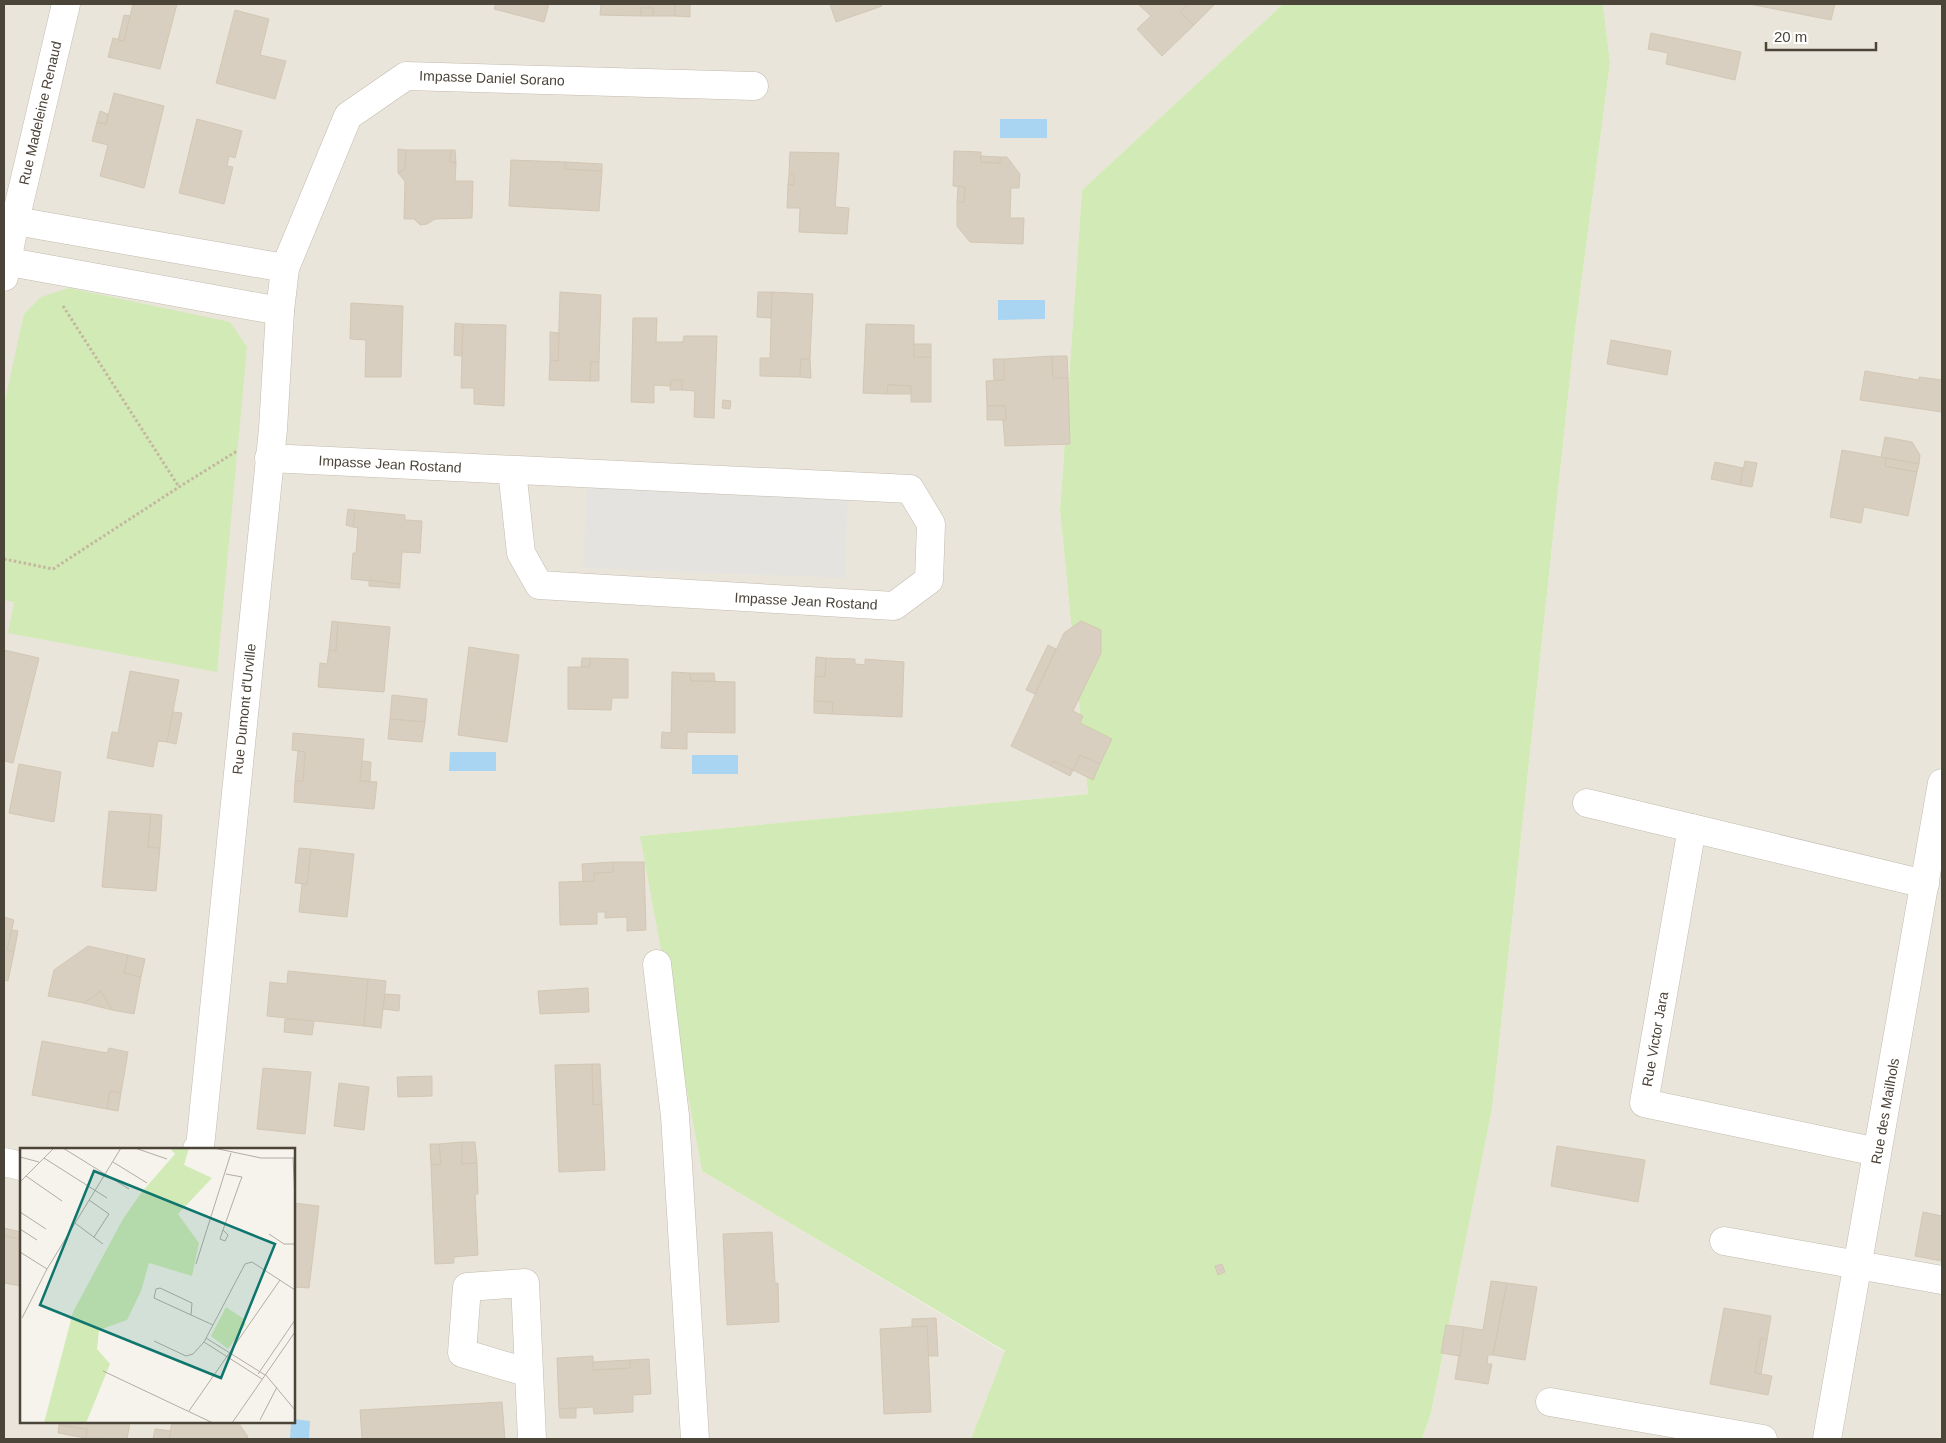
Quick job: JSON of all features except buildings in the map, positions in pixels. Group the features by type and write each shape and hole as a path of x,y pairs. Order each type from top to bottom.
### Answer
{"street":[{"name":"Rue Madeleine Renaud","path":"5,266 9,220 66,4"},
{"name":"Impasse Daniel Sorano","path":"285,268 348,116 406,76 754,86"},
{"path":"9,220 285,268"},
{"path":"5,266 39,268 280,311"},
{"name":"Rue Dumont d'Urville","path":"198,1148 272,429 280,311 285,268"},
{"name":"Impasse Jean Rostand","path":"269,458 910,489 931,524 929,580 894,606 539,585 521,552 512,470"},
{"name":"Rue des Mailhols","path":"1827,1439 1942,783"},
{"path":"1587,804 1924,884"},
{"name":"Rue Victor Jara","path":"1692,828 1644,1103 1877,1152"},
{"path":"656,964 675,1116 696,1439"},
{"path":"4,1162 20,1166"},
{"path":"1724,1241 1942,1280"},
{"path":"529,1373 532,1439"},
{"path":"1550,1402 1763,1439"}],"path":[{"path":"39,268 178,487"},
{"path":"4,558 53,570 178,487 272,429"}],"shaded area":[{"path":"4,4 1283,4 1082,190 1060,511 1088,794 641,836 702,1171 1005,1352 971,1439 4,1439"},
{"path":"1603,4 1942,4 1942,1439 1422,1439 1431,1413 1492,1109 1575,331 1610,63"},
{"path":"587,485 848,495 845,578 583,568"}],"green space":[{"path":"1283,4 1603,4 1610,63 1575,331 1492,1109 1431,1413 1422,1439 971,1439 1005,1351 702,1171 640,836 1088,794 1060,511 1082,190"},
{"path":"69,288 230,322 247,347 217,672 8,633 14,602 4,600 4,405 24,314 41,297"}],"water":[{"path":"1000,119 1047,119 1047,138 1000,138"},
{"path":"998,300 1045,300 1045,319 998,320"},
{"path":"450,752 496,752 496,771 449,771"},
{"path":"692,755 738,755 738,774 692,774"},
{"path":"295,1419 310,1421 309,1439 290,1439 291,1423 295,1423"}]}
